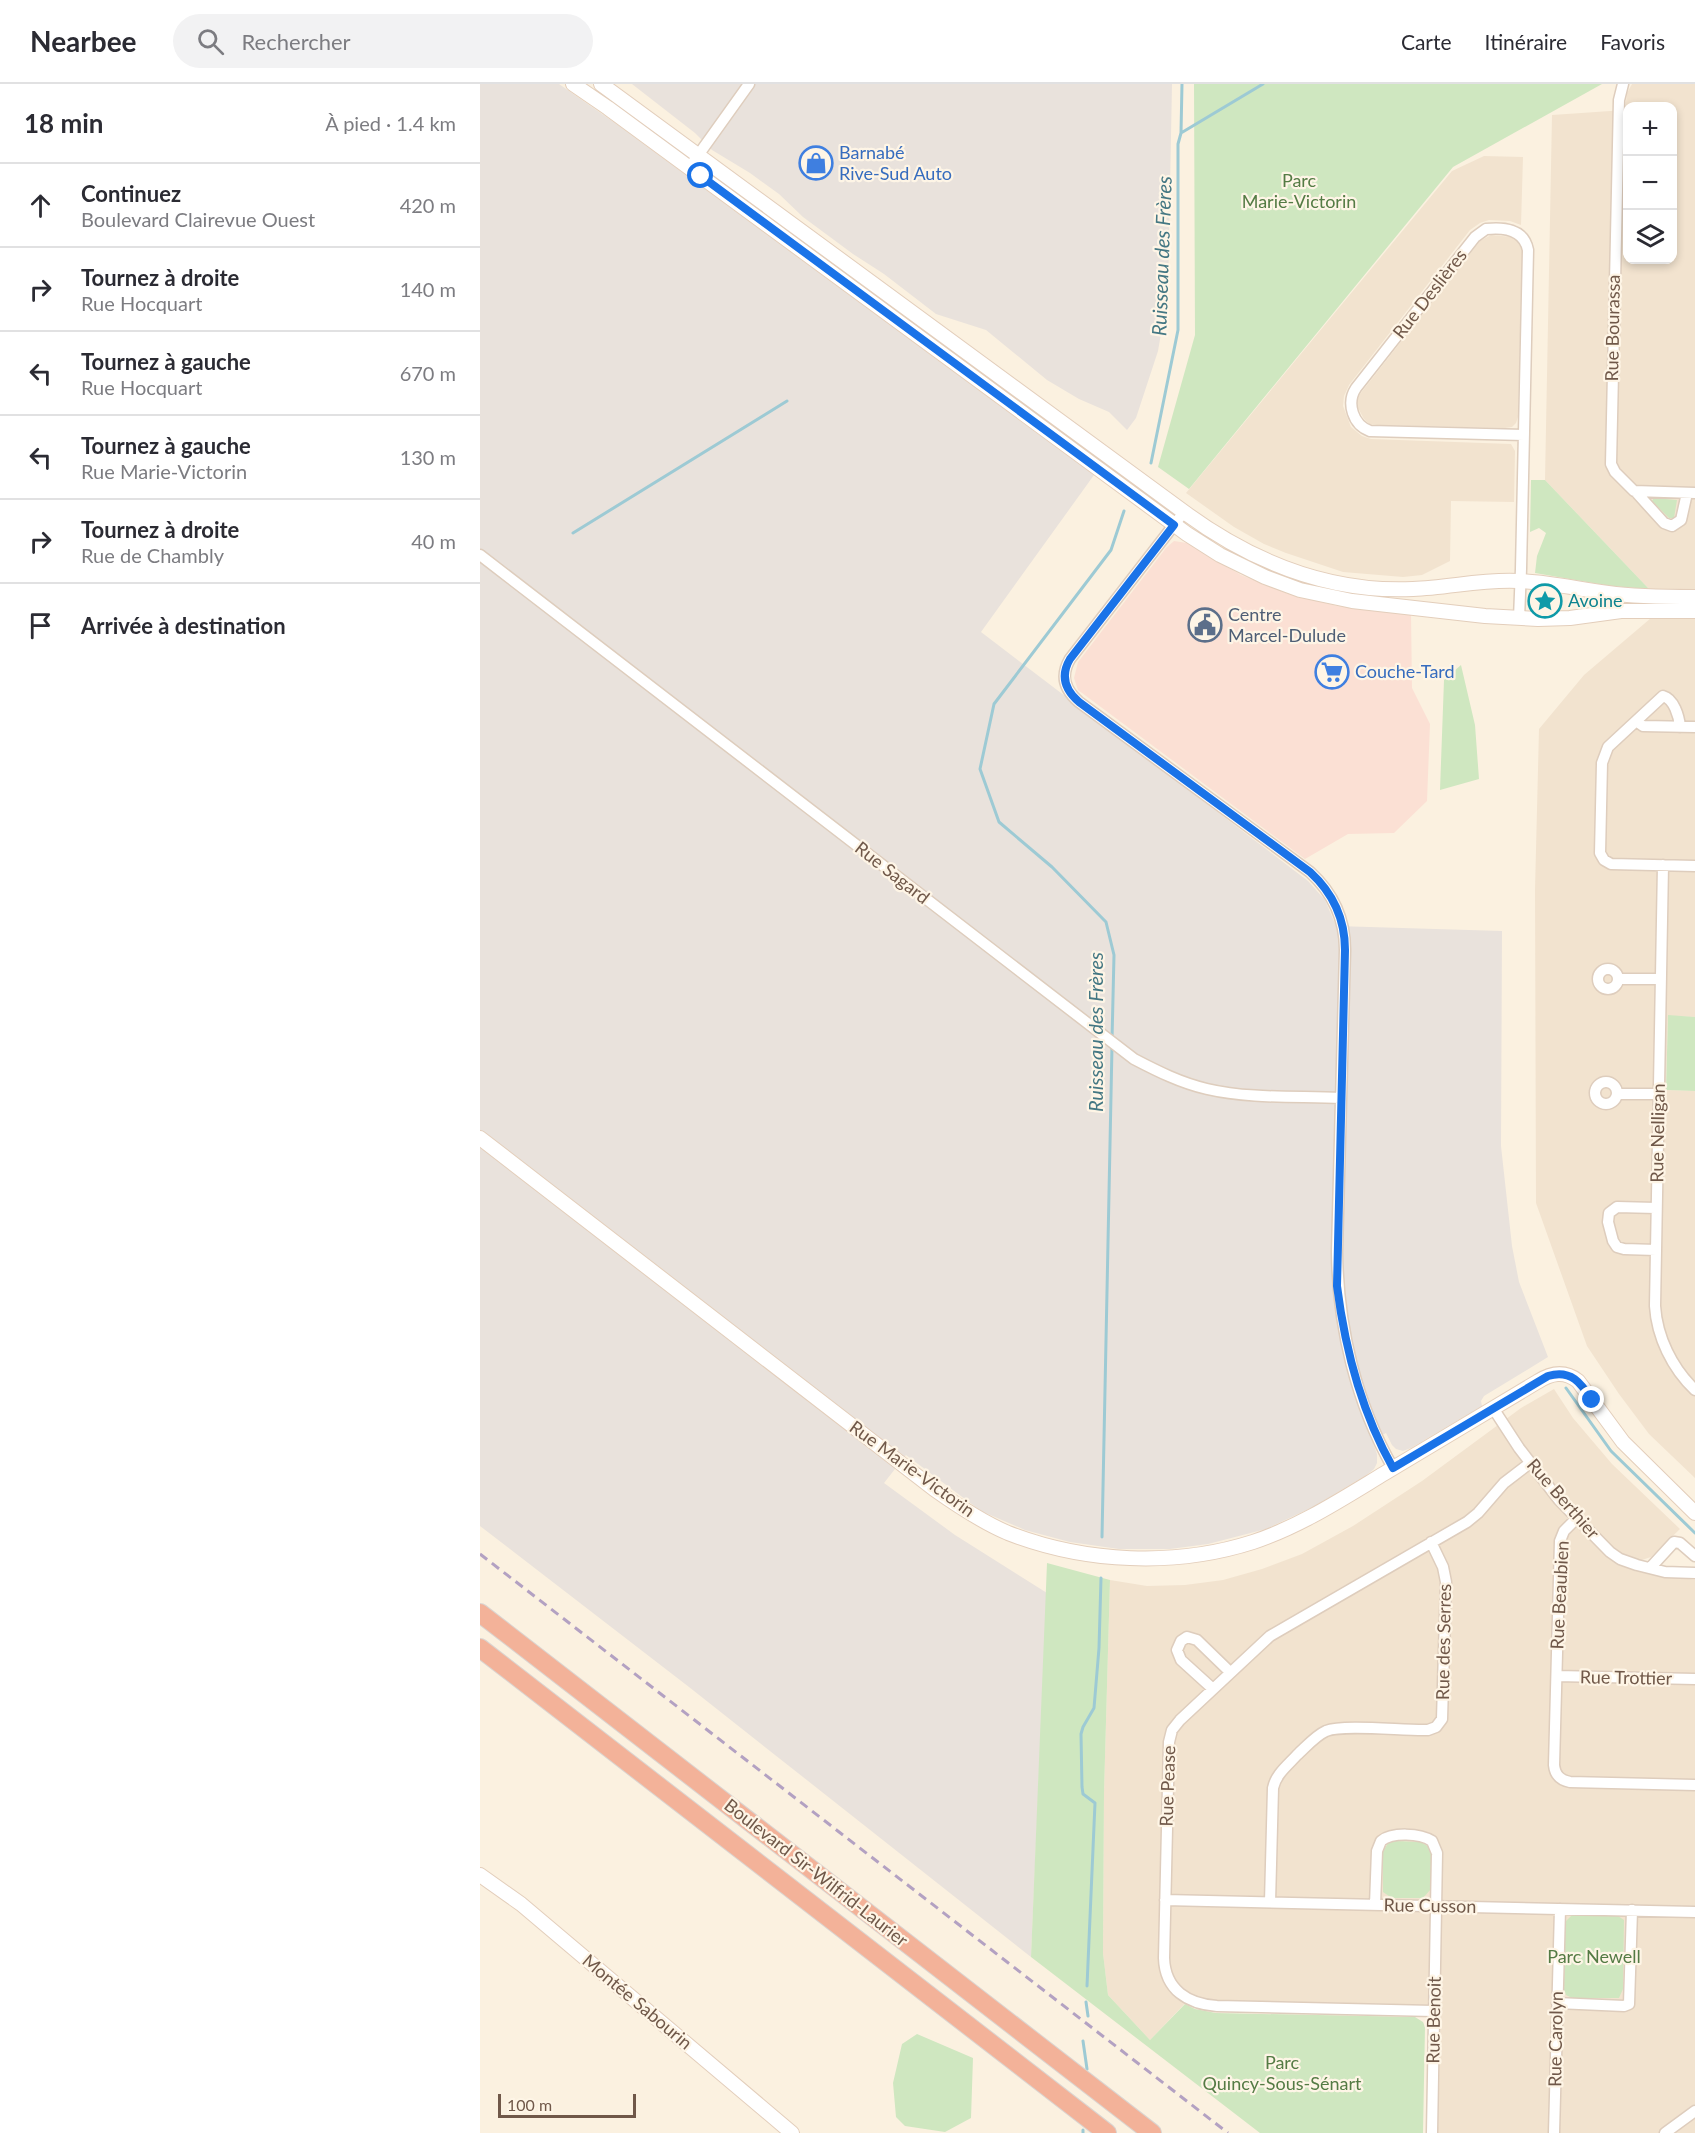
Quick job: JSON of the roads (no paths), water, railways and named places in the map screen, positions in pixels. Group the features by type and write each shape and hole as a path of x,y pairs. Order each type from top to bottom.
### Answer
{"highway":[{"name":"Boulevard Sir-Wilfrid-Laurier","path":"480,1613 1152,2133"},
{"name":"Boulevard Sir-Wilfrid-Laurier","path":"480,1648 1107,2133"}],"street":[{"path":"573,84 1174,525 1207,548 1242,567 1275,581 1325,596 1403,607 1519,618 1560,618 1627,611 1695,611"},
{"path":"601,84 1184,512 1214,533 1260,558 1301,574 1363,587 1404,590 1486,581 1521,581 1557,584 1620,595 1695,597"},
{"path":"689,168 749,84"},
{"name":"Rue Bourassa","path":"1623,84 1618,100 1611,460 1613,470 1664,523 1672,526 1682,520 1691,493 1635,491"},
{"name":"Rue Deslières","path":"1519,618 1521,581 1524,435 1527,245 1523,237 1516,232 1486,229 1475,237 1352,394 1350,402 1359,423 1370,431 1524,435"},
{"path":"813,259 822,246"},
{"path":"1042,427 1051,415"},
{"path":"1184,512 1070,659 1065,670 1066,685 1069,692 1079,702 1316,877 1329,894 1342,921 1345,943 1337,1286 1345,1339 1356,1379 1385,1454 1393,1468"},
{"name":"Rue Sagard","path":"480,555 1134,1059 1167,1077 1206,1089 1239,1094 1341,1098"},
{"path":"1325,596 1332,582"},
{"path":"1680,727 1679,718 1670,700 1665,696 1610,745 1603,756 1600,853 1604,860 1611,864 1695,866"},
{"path":"1636,721 1643,726 1695,727"},
{"name":"Rue Nelligan","path":"1663,865 1655,1306 1660,1335 1678,1370 1695,1390"},
{"path":"1618,979 1661,979"},
{"path":"1617,1094 1659,1094"},
{"name":"Rue Marie-Victorin","path":"480,1138 934,1489 971,1514 1007,1532 1056,1547 1107,1556 1158,1558 1207,1553 1253,1542 1297,1524 1338,1502 1493,1408 1548,1376 1556,1374 1568,1375 1581,1384 1623,1442 1695,1513"},
{"path":"1656,1208 1617,1208 1611,1211 1608,1218 1613,1241 1617,1247 1656,1250"},
{"name":"Rue Berthier","path":"1493,1408 1530,1463 1576,1518 1615,1556 1632,1564 1665,1572 1695,1573"},
{"name":"Rue Pease","path":"1434,2011 1217,2006 1191,2001 1179,1994 1172,1986 1164,1968 1170,1738 1177,1723 1270,1636 1474,1516 1496,1491 1530,1463"},
{"name":"Rue Beaubien","path":"1576,1518 1564,1531 1560,1541 1554,1766 1556,1773 1560,1778 1569,1782 1695,1785"},
{"name":"Rue des Serres","path":"1270,1902 1272,1792 1279,1773 1318,1736 1328,1731 1336,1729 1428,1730 1442,1719 1446,1582 1443,1567 1431,1542"},
{"path":"1651,1567 1674,1542 1680,1543 1695,1556"},
{"path":"1213,1689 1181,1660 1177,1650 1181,1641 1190,1637 1197,1640 1230,1672"},
{"name":"Rue Trottier","path":"1557,1676 1695,1679"},
{"name":"Rue Benoit","path":"1375,1905 1377,1848 1383,1839 1394,1836 1425,1837 1436,1845 1432,2133"},
{"name":"Montée Sabourin","path":"480,1875 521,1904 792,2133"},
{"name":"Rue Cusson","path":"1165,1900 1695,1912"},
{"name":"Rue Carolyn","path":"1554,2133 1560,1909"},
{"path":"1557,2003 1624,2006 1629,2004 1632,1910"},
{"path":"1665,2133 1693,2117"}],"waterway":[{"name":"Ruisseau des Frères","path":"1151,463 1178,330 1178,144 1181,133 1182,84"},
{"path":"1181,133 1263,84"},
{"path":"573,533 787,401"},
{"name":"Ruisseau des Frères","path":"1112,1040 1114,955 1106,922 1052,867 999,822 980,769 994,704 1111,550 1124,511"},
{"name":"Ruisseau des Frères","path":"1102,1537 1112,1046"},
{"path":"1566,1388 1611,1451 1695,1533"},
{"name":"Ruisseau des Frères","path":"1087,1986 1095,1803 1083,1794 1081,1734 1094,1708 1101,1578"},
{"name":"Ruisseau des Frères","path":"1086,2002 1088,2016"},
{"name":"Ruisseau des Frères","path":"1083,2041 1087,2069"}],"railway":[{"path":"480,1554 1228,2133"}],"place":[{"name":"Barnabé Rive-Sud Auto","path":"816,163"},
{"name":"Avoine","path":"1545,601"},
{"name":"Centre Marcel-Dulude","path":"1205,625"},
{"name":"Couche-Tard","path":"1332,672"}],"park label":[{"name":"Parc Marie-Victorin","path":"1299,191"},
{"name":"Parc Newell","path":"1594,1957"},
{"name":"Parc Quincy-Sous-Sénart","path":"1282,2073"}]}
